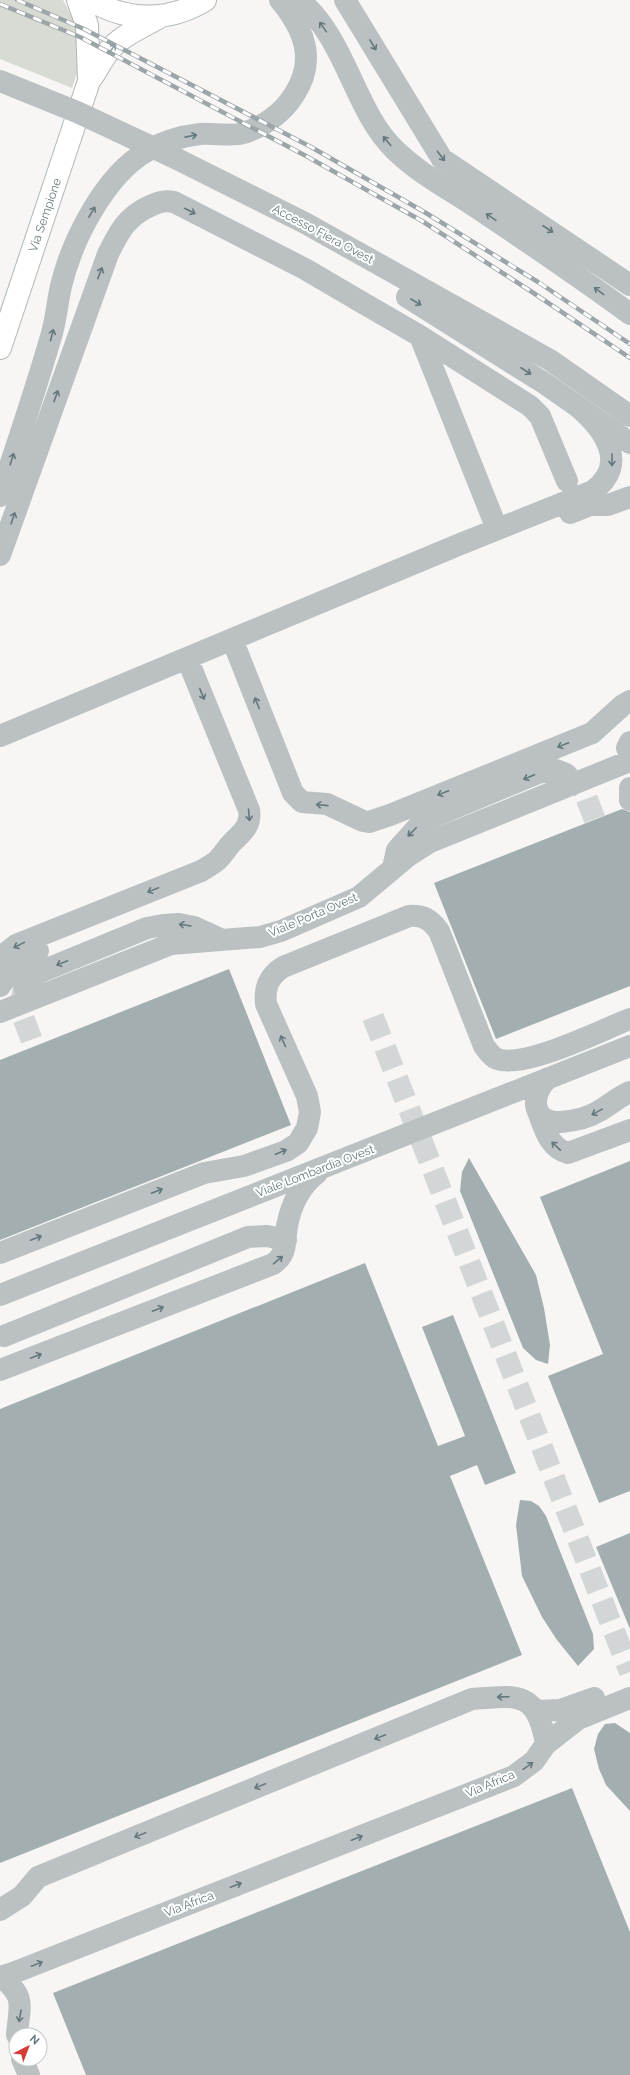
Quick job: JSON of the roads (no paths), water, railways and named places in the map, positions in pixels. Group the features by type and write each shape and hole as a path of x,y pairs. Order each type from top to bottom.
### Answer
{"main road":[{"name":"Via Sempione","path":"78,0 87,25 89,81"},
{"path":"91,0 124,15 161,16 191,8 205,0"},
{"name":"Via Sempione","path":"0,348 89,81 109,52 117,44 127,35 161,16"}],"street":[{"path":"0,496 50,340 66,268 91,214 114,180 127,166 148,150 199,134 238,134 249,131 272,119 287,104 299,86 303,76 306,53 300,27 280,0"},
{"path":"299,0 324,27 376,126 395,150 422,172 584,280 630,314"},
{"path":"345,0 442,160 630,285"},
{"name":"Accesso Fiera Ovest","path":"0,81 77,112 171,156 305,223 550,360 630,416"},
{"path":"216,178 295,230 439,316 577,406 630,443"},
{"path":"0,555 108,254 125,223 134,214 160,201 174,202 305,269 420,336 535,410 540,416 567,481"},
{"path":"420,336 500,528 502,541 590,505 608,505 630,497"},
{"path":"0,736 585,494 601,485 608,478 613,460 612,449 601,429 577,406"},
{"path":"232,639 293,793 302,802 327,804 363,821 369,822 390,815 630,719"},
{"path":"0,986 13,967 28,956 203,886 219,872 223,856 229,847 246,829 250,817 187,658"},
{"path":"592,734 623,704 630,701"},
{"name":"Viale Porta Ovest","path":"0,1012 171,944 260,937 281,931 359,897 393,868 420,848 629,751"},
{"path":"393,868 397,850 423,821 538,773 556,770 566,774"},
{"path":"630,788 630,800"},
{"path":"0,958 16,945 201,871 223,856"},
{"path":"0,1253 204,1173 244,1166 286,1151 298,1143 307,1128 310,1112 307,1096 266,1004 265,994 268,982 273,974 283,967 409,916 420,915 432,922 439,931 484,1046 490,1054 497,1059 524,1059 535,1056 630,1019"},
{"path":"24,987 30,978 40,972 147,928 178,924 194,927 221,939"},
{"name":"Viale Lombardia Ovest","path":"0,1295 630,1046"},
{"path":"548,1078 541,1084 535,1096 537,1109 553,1144 557,1149 568,1153 630,1130"},
{"path":"537,1109 541,1115 552,1121 570,1121 596,1113 618,1097 630,1092"},
{"path":"0,1370 273,1264 282,1257 285,1252 287,1225 297,1196 308,1180 325,1167"},
{"path":"4,1336 248,1237 267,1236 286,1240"},
{"path":"536,1711 560,1710 630,1683"},
{"path":"0,1910 22,1896 38,1877 472,1699 517,1697 531,1703 542,1724 546,1744"},
{"name":"Via Africa","path":"0,1977 514,1776 534,1762 546,1744 578,1719 630,1698"},
{"path":"0,1977 11,1984 19,1996 21,2011 18,2027"}],"tunnel":[{"path":"566,774 583,789 595,820"},
{"path":"24,987 20,1009 34,1046"},
{"path":"373,1017 630,1672"}],"railway":[{"path":"17,0 84,29 311,147 426,213 538,282 630,344"},
{"path":"0,4 80,37 306,156 422,221 532,292 630,358"}]}
